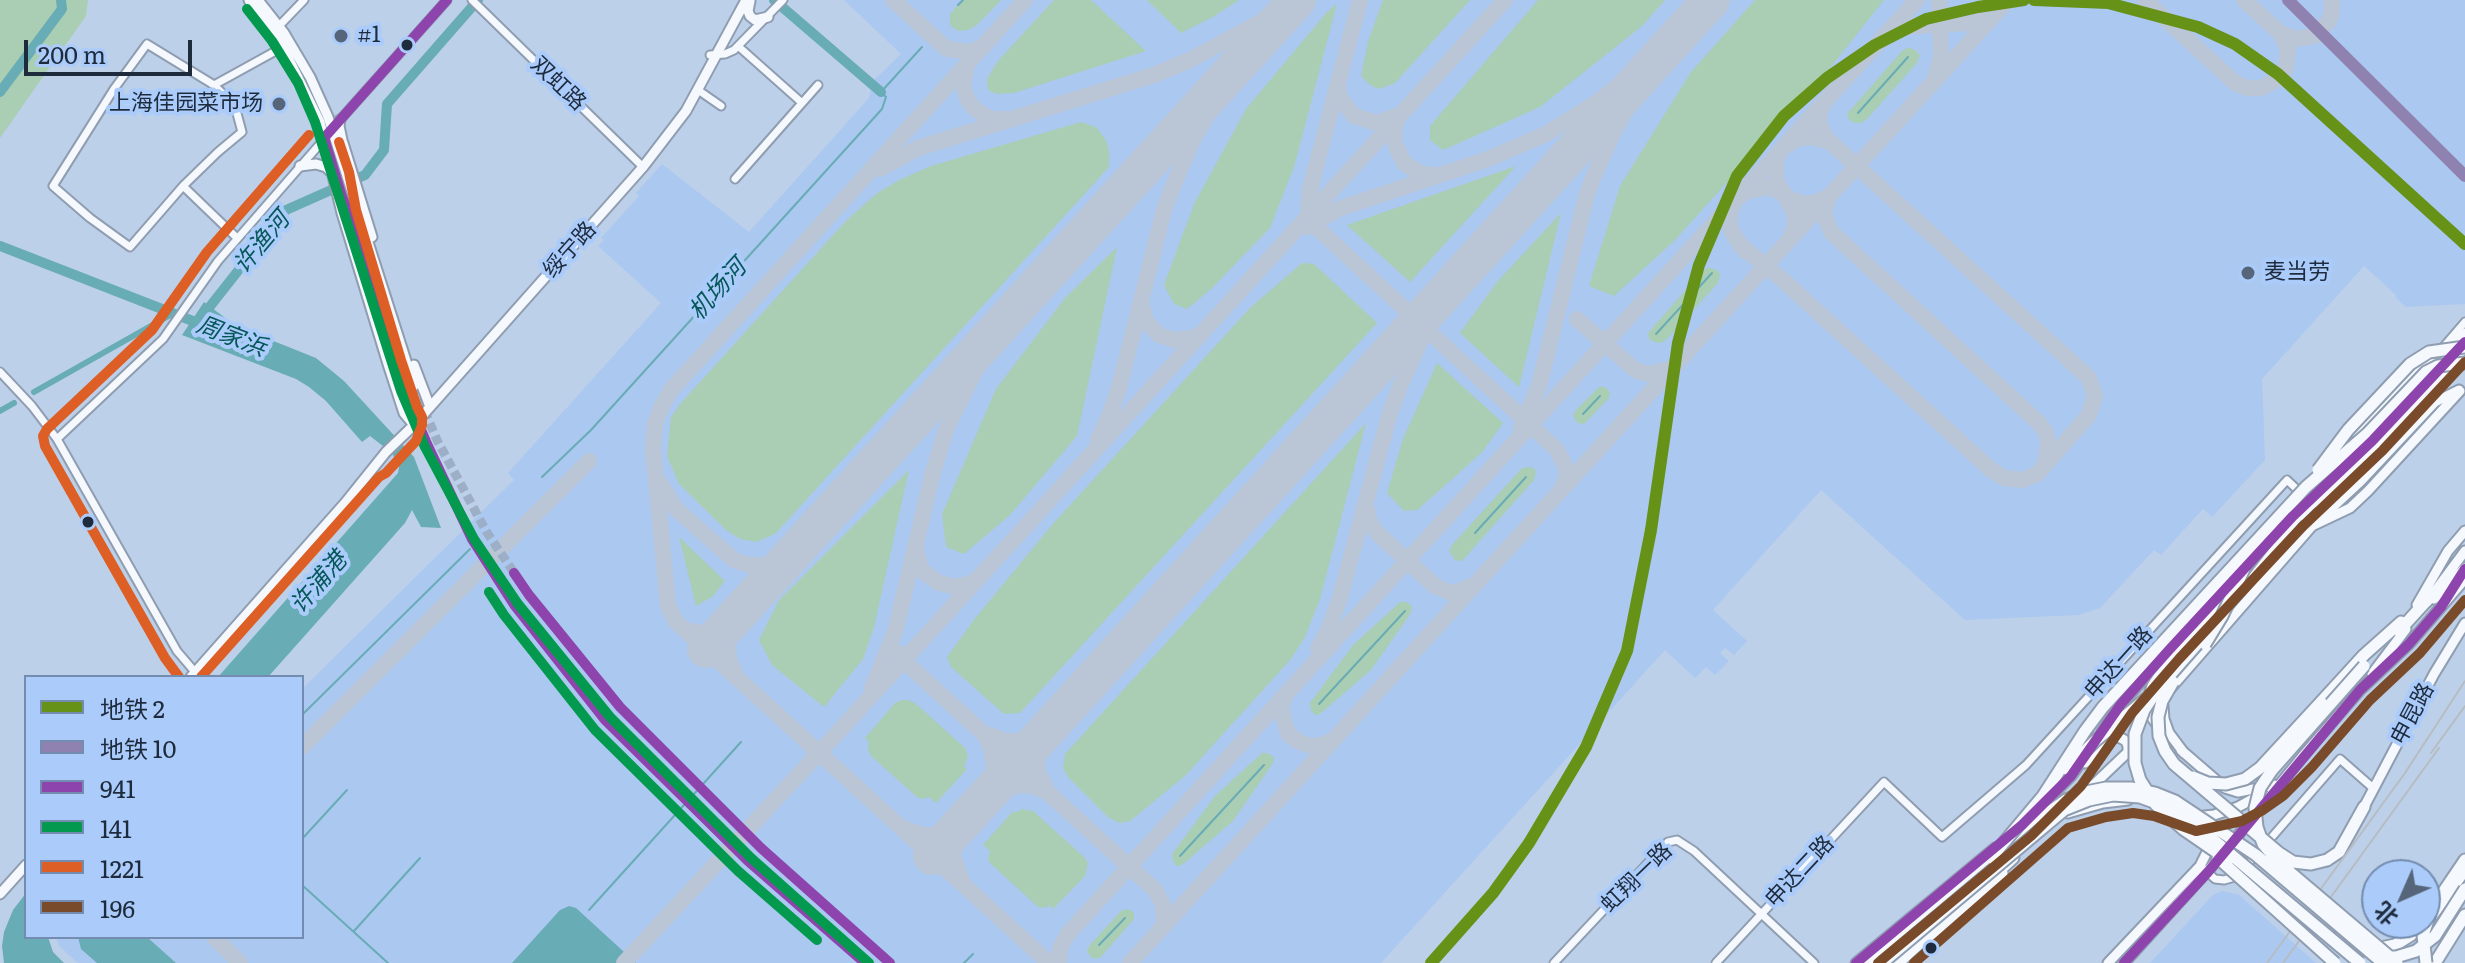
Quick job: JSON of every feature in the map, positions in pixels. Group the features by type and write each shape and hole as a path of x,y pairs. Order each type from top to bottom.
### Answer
{"highway":[{"path":"2043,796 2103,707 2262,535 2335,446 2410,364 2429,352 2465,345"},
{"path":"2302,489 2359,442 2426,372 2438,366 2465,363"},
{"path":"2146,787 2143,737 2150,712 2213,634 2262,535"},
{"path":"2394,958 2279,863 2263,844 2255,808 2260,788 2272,770 2429,598"},
{"path":"2185,774 2208,783 2226,784 2245,779 2260,768 2364,655 2401,622"},
{"path":"2390,639 2401,622"},
{"path":"2206,634 2157,690 2144,710 2135,734 2135,763 2140,780 2156,805 2335,963"},
{"path":"2173,682 2162,701 2158,717 2159,736 2165,751 2185,774 2279,853 2293,862 2311,864 2327,860 2339,852 2364,807"},
{"path":"1991,858 2076,759 2157,690"},
{"path":"1866,963 2046,814 2066,800 2106,788 2132,788 2155,793 2204,819 2256,855 2382,963"},
{"path":"1882,963 2064,810 2113,795 2140,797 2173,809 2360,963"},
{"path":"2204,819 2357,949 2376,957 2396,957 2416,951 2431,939"},
{"path":"2203,844 2240,868 2348,963"},
{"path":"1899,963 2020,852"},
{"path":"2441,898 2465,860"},
{"path":"2441,927 2465,889"},
{"path":"2441,929 2465,900"},
{"path":"2438,960 2464,916"},
{"path":"2320,930 2344,943 2376,949 2395,945 2405,939"},
{"path":"2422,963 2423,939"}],"main road":[{"path":"249,0 283,47 311,101 335,175 400,323 429,404"},
{"path":"258,0 279,26 310,77 348,170"},
{"path":"713,56 740,0"},
{"path":"713,56 748,0"},
{"path":"748,0 750,16 755,20 768,17"},
{"name":"绥宁路","path":"191,673 665,140 698,90 713,56"},
{"name":"绥宁路","path":"641,165 713,56"},
{"path":"340,120 339,132 348,170 359,266 407,429"},
{"path":"332,129 343,143"},
{"path":"300,166 316,164 326,167 335,175"},
{"path":"353,212 409,388"},
{"path":"2071,776 2121,704 2326,489 2465,333"},
{"path":"2373,440 2465,345"},
{"path":"2312,526 2324,499 2430,392 2465,345"},
{"path":"2184,753 2169,733 2162,710 2174,683 2312,526 2361,481 2435,402 2459,390 2350,508 2312,526"},
{"path":"2401,622 2419,603 2448,551 2465,531"},
{"name":"申昆路","path":"2124,963 2360,690 2465,551"},
{"path":"2423,610 2465,569"},
{"name":"申昆路","path":"2441,607 2465,569"},
{"path":"2236,602 2252,577"},
{"path":"2252,577 2161,672 2147,700 2149,713 2168,738 2225,788 2238,792 2274,785"},
{"path":"2206,634 2236,602 2266,577"},
{"name":"申昆路","path":"2360,690 2409,644 2465,579"},
{"name":"申昆路","path":"2364,807 2434,674 2465,623"},
{"path":"1856,963 2022,825 2111,738 2119,737 2126,741 2128,752 2020,852 1986,893 1899,963"},
{"path":"2061,816 2103,803 2133,799 2157,802 2195,817 2214,815 2238,807 2274,785 2302,757"},
{"path":"2175,810 2205,837 2208,850 2204,869"},
{"path":"0,894 24,867"},
{"name":"申昆路","path":"2108,963 2204,869"}],"street":[{"path":"279,26 304,0"},
{"path":"57,439 163,339 237,238 447,0"},
{"name":"双虹路","path":"472,0 641,165"},
{"path":"713,56 725,54 738,46 783,0"},
{"path":"147,44 214,85 235,106 242,132 183,186 130,247 53,186 114,89 147,44"},
{"path":"738,46 801,102"},
{"path":"214,85 283,47"},
{"path":"735,179 818,85"},
{"path":"698,90 721,106"},
{"path":"183,186 237,238"},
{"path":"2443,344 2465,320"},
{"path":"2252,577 2350,446 2422,364 2434,358 2465,320"},
{"path":"0,372 57,439 191,673"},
{"path":"2302,489 2305,493 2310,491 2330,461 2350,446 2412,378"},
{"name":"申达一路","path":"1884,782 1942,837 2026,765 2287,480 2302,489"},
{"path":"2302,489 2307,506"},
{"path":"2204,869 2215,879 2235,877 2340,759 2373,788"},
{"name":"申达二路","path":"1716,963 1884,782"},
{"name":"虹翔一路","path":"1554,963 1668,842 1677,840 1684,843 1761,914"},
{"path":"2441,903 2465,873"},
{"path":"1761,914 1814,963"},
{"path":"2382,963 2394,958 2410,939"},
{"path":"2394,958 2400,950 2410,953 2422,963"}],"shaded area":[{"path":"0,0 88,0 86,16 0,138"},
{"path":"844,0 2465,0 2465,304 2406,307 2364,266 2262,379 2265,460 2212,517 2203,509 2161,555 2154,550 2100,608 2078,615 1965,620 1821,490 1713,610 1747,641 1734,655 1725,648 1720,653 1729,661 1715,675 1706,667 1695,678 1665,650 1381,963 78,963 59,946 57,939 304,939 304,687 514,480 508,473 661,303 598,246 604,240 601,238 639,196 636,193 662,164 749,232 869,98 869,85 901,54"},
{"path":"962,0 1001,0 977,25 958,31 950,25 950,14"},
{"path":"1054,0 1091,0 1146,51 1014,93 997,94 988,90 987,79 998,61"},
{"path":"1147,0 1239,0 1181,33"},
{"path":"1383,0 1470,0 1395,83 1379,89 1361,76 1368,42"},
{"path":"1538,0 1665,0 1642,26 1540,107 1443,150 1430,140 1430,126"},
{"path":"1755,0 1884,0 1826,73 1674,241 1614,296 1589,286 1620,186 1691,72"},
{"path":"1337,4 1294,167 1270,228 1211,289 1187,309 1174,304 1164,285 1194,204 1246,109"},
{"path":"1907,48 1914,49 1920,55 1917,63 1867,119 1854,123 1847,114"},
{"path":"1081,122 1096,127 1106,140 1109,167 775,534 756,542 740,539 726,530 679,484 667,456 671,417 859,209 899,180 931,166"},
{"path":"1516,166 1410,282 1347,225"},
{"path":"1561,213 1519,387 1460,333 1497,282"},
{"path":"1117,247 1077,436 1010,515 964,554 946,547 942,514 996,389 1065,298"},
{"path":"1302,263 1314,264 1377,323 1020,713 1004,714 951,667 947,657 1051,526 1251,307"},
{"path":"1708,268 1720,274 1718,283 1667,339 1661,343 1649,339 1648,333"},
{"path":"1437,363 1503,423 1483,451 1458,474 1417,510 1404,511 1387,493 1403,439"},
{"path":"1599,387 1605,387 1610,392 1609,398 1584,424 1577,423 1573,415 1576,410"},
{"path":"1366,423 1320,599 1305,637 1291,659 1185,776 1130,821 1120,823 1109,818 1068,777 1063,768 1065,754"},
{"path":"1527,467 1536,472 1534,480 1462,561 1455,560 1449,551 1452,545 1521,469"},
{"path":"909,470 874,627 863,659 824,707 772,665 759,640 779,600"},
{"path":"679,537 725,581 712,597 696,606"},
{"path":"1400,602 1412,606 1411,613 1371,670 1315,715 1310,703 1353,645"},
{"path":"902,700 915,703 965,748 968,755 964,767 967,769 936,803 929,797 917,797 868,750 869,742 865,738 895,703"},
{"path":"1262,753 1274,757 1273,763 1233,821 1182,865 1176,866 1172,854 1215,796"},
{"path":"1021,809 1033,811 1088,863 1085,876 1053,909 1049,905 1038,907 990,863 990,851 983,845 1013,811 1015,813"},
{"path":"2222,891 2239,895 2316,963 2150,963 2213,895"},
{"path":"1128,909 1134,913 1134,919 1101,957 1091,957 1087,951 1089,946 1121,911"}],"water":[{"name":"许浦港","path":"204,302 236,326 316,358 344,381 414,457 441,528 421,527 412,510 405,523 270,675 220,675 398,473 399,467 392,453 370,436 362,442 326,401 296,379 182,335"},
{"path":"24,896 24,939 49,939 53,952 64,963 4,963 4,932 13,910"},
{"path":"569,906 576,908 636,963 512,963 560,910"},
{"path":"78,939 149,939 176,963 97,963 81,949"}],"waterway":[{"path":"0,92 62,9 61,0"},
{"name":"许渔河","path":"204,314 286,210 365,175 384,150 387,104 478,0"},
{"name":"机场河","path":"774,0 881,92"},
{"path":"958,5 963,0"},
{"name":"机场河","path":"542,477 591,430 882,109 886,97 881,92 922,47"},
{"path":"1858,113 1908,57"},
{"name":"周家浜","path":"0,246 203,325"},
{"path":"1656,334 1712,273"},
{"path":"34,392 172,314"},
{"path":"1583,414 1600,396"},
{"path":"0,411 14,403"},
{"path":"1475,533 1526,477"},
{"path":"304,713 470,549"},
{"path":"1319,704 1405,611"},
{"path":"589,910 741,742"},
{"path":"1180,856 1264,765"},
{"path":"304,837 347,790"},
{"path":"354,931 420,858"},
{"path":"304,887 388,963"},
{"path":"1099,945 1125,918"},
{"path":"964,963 973,954"}],"taxiway":[{"path":"893,0 947,49 970,52 983,47"},
{"path":"1025,0 671,390 655,423 653,450 668,605 676,622 1049,963"},
{"path":"880,169 918,148 1154,75 1190,60 1266,19 1290,0"},
{"path":"1309,193 1360,0"},
{"path":"624,963 1505,0"},
{"path":"1059,963 1060,948 1067,935 1917,0"},
{"path":"1936,75 1941,56 1939,0"},
{"path":"1130,963 2008,0"},
{"path":"2145,0 2235,83 2247,88 2261,88 2280,78 2286,67 2288,51 2280,33 2244,0"},
{"path":"2280,33 2296,39 2314,36 2329,21 2332,0"},
{"path":"1888,33 1899,27 1972,23 1990,18"},
{"path":"1521,428 1539,386 1593,178 1628,106 1675,39"},
{"path":"1098,440 1119,388 1164,210 1173,186 1207,115 1259,42"},
{"path":"1307,227 1338,209 1488,159 1546,134 1599,101 1656,55"},
{"path":"967,66 963,83 967,99 985,116 1006,119"},
{"path":"1338,85 1340,98 1354,116 1377,123 1396,116"},
{"path":"1740,245 1785,282 1990,469 2004,478 2023,480 2037,474 2089,415 2095,396 2089,378 1827,139 1819,124 1824,103"},
{"path":"1397,120 1395,144 1404,163 1421,174 1436,175"},
{"path":"1791,236 1795,214 1776,180 1776,159 1783,147 1800,138 1813,137 1831,142"},
{"path":"1312,183 1308,208 1315,226 1557,450 1566,468 1563,487"},
{"path":"1745,251 1732,232 1729,217 1734,202 1745,192 1767,187 1805,204 1826,198"},
{"path":"1828,199 1824,214 1831,232 2039,423 2046,433 2048,445 2045,463"},
{"path":"1318,649 1340,598 1389,416 1400,386 1426,329 1482,252"},
{"path":"872,688 895,632 933,472 947,427 984,354 1024,300"},
{"path":"1141,304 1147,323 1159,335 1174,340 1201,334"},
{"path":"1577,319 1635,370 1648,374 1670,369"},
{"path":"304,745 589,461"},
{"path":"660,483 676,509 734,560 749,565 766,565 793,553"},
{"path":"1367,509 1376,532 1435,586 1449,592 1472,586"},
{"path":"916,549 921,570 939,583 956,587 974,582"},
{"path":"735,617 727,644 735,673"},
{"path":"686,630 708,634 726,627"},
{"path":"899,653 904,661 1156,891 1163,905 1164,926"},
{"path":"1285,696 1281,708 1288,734 1311,746 1333,740"},
{"path":"990,735 1005,741 1022,741 1038,736 1051,725"},
{"path":"1045,786 1037,762 1048,729"},
{"path":"983,800 995,772 987,739"},
{"path":"984,799 997,791 1019,785 1045,791"},
{"path":"906,829 931,835 948,831 964,821"},
{"path":"962,823 953,856 962,881"},
{"path":"216,939 240,963"}],"runway":[{"path":"706,649 1297,0"},
{"path":"932,856 1711,0"}],"tunnel":[{"path":"414,386 437,440 486,531 529,595 620,707 761,848 890,963"},
{"path":"404,390 472,539 515,606 605,720 748,861 865,963"},
{"path":"2293,516 2312,498"}],"railway":[{"path":"2267,963 2405,773 2465,681"},
{"path":"2431,753 2465,706"},
{"path":"2283,963 2439,748"}],"metro line":[{"name":"2","path":"1431,963 1493,893 1529,843 1586,747 1627,651 1651,530 1678,343 1699,265 1737,176 1784,116 1827,78 1875,45 1926,19 2024,0"},
{"name":"2","path":"2034,0 2108,3 2198,27 2235,44 2278,74 2465,244"},
{"name":"10","path":"2288,0 2465,176"}],"transit line":[{"name":"941","path":"447,0 324,138 357,234 404,390 427,444 472,539 515,606 605,720 748,861 865,963"},
{"name":"141","path":"247,9 272,41 298,83 315,122 401,391 425,447 474,539 518,604 610,717 751,858 869,963"},
{"name":"1221","path":"178,675 45,446 43,436 152,330 207,252 309,135"},
{"name":"1221","path":"203,675 379,477 416,441 422,425 356,210 349,172 339,142"},
{"name":"941","path":"1856,963 2022,825 2071,776 2121,704 2169,650 2293,516 2373,440 2465,342"},
{"name":"196","path":"1878,963 2031,836 2081,786 2132,713 2179,659 2303,526 2383,450 2465,362"},
{"name":"941","path":"2124,963 2208,872 2360,690 2409,644 2441,607 2465,569"},
{"name":"941","path":"514,573 620,707 761,848 890,963"},
{"name":"141","path":"489,592 595,730 738,871 817,940"},
{"name":"196","path":"1914,963 2068,828 2133,813 2154,816 2196,831 2242,821 2263,810 2283,796 2312,767 2370,700 2420,653 2465,600"}],"place":[{"name":"#1","path":"341,36"},
{"name":"上海佳园菜市场","path":"279,104"},
{"name":"麦当劳","path":"2248,273"}]}
